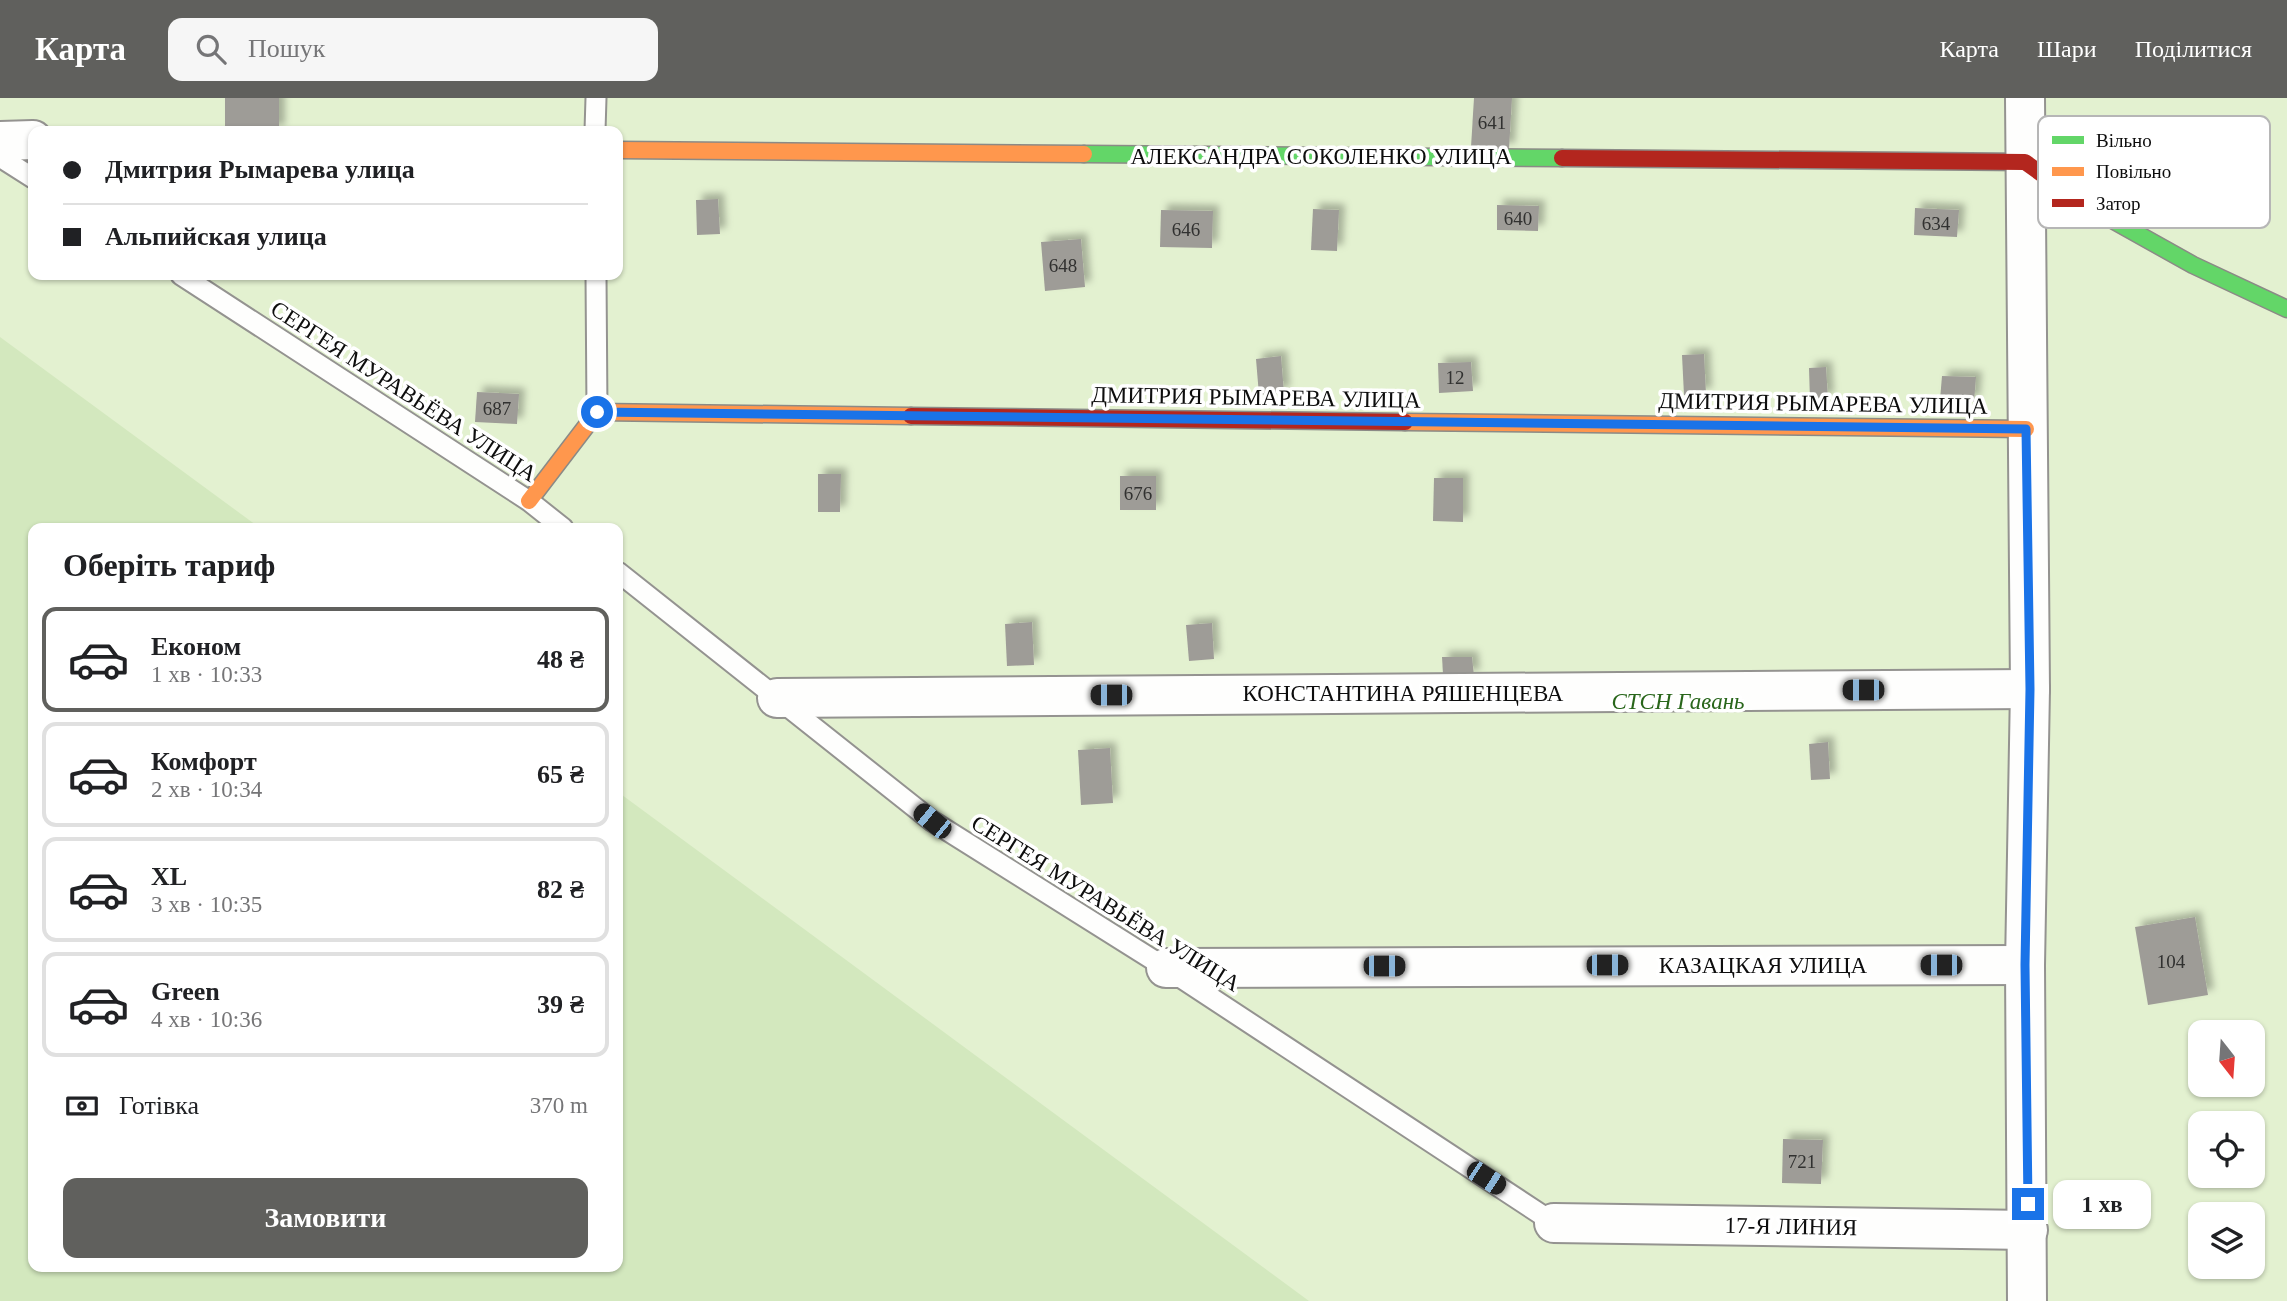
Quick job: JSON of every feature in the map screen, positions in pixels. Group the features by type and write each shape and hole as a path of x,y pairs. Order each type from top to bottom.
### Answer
{"street":[{"path":"2025,98 2030,689 2025,965 2027,1301"},
{"path":"0,141 28,140"},
{"name":"АЛЕКСАНДРА СОКОЛЕНКО УЛИЦА","path":"623,150 2025,162"},
{"path":"2025,162 2038,172"},
{"path":"2126,228 2193,265 2287,309"},
{"path":"529,501 597,412"},
{"name":"ДМИТРИЯ РЫМАРЕВА УЛИЦА","path":"597,412 2026,429"},
{"name":"КОНСТАНТИНА РЯШЕНЦЕВА","path":"776,698 2030,689"},
{"name":"КАЗАЦКАЯ УЛИЦА","path":"1166,968 2025,965"},
{"name":"17-Я ЛИНИЯ","path":"1554,1223 2028,1230"}],"lane":[{"path":"595,126 596,98"},
{"path":"0,157 28,175"},
{"name":"СЕРГЕЯ МУРАВЬЁВА УЛИЦА","path":"189,280 529,501 558,523"},
{"path":"596,280 597,412"},
{"name":"СЕРГЕЯ МУРАВЬЁВА УЛИЦА","path":"623,576 932,821 1166,968 1554,1223"}],"green space":[{"name":"СТСН Гавань","path":"0,98 2287,98 2287,1301 1302,1301 623,813 623,523 221,523 0,365"},
{"path":"0,337 253,523 28,523 28,1272 623,1272 623,796 1309,1301 0,1301"}],"building":[{"path":"225,98 279,98 279,126 225,126"},
{"path":"1474,98 1512,98 1509,149 1471,147"},
{"path":"718,199 720,234 697,235 696,200"},
{"path":"1497,205 1539,206 1538,231 1497,230"},
{"path":"1915,208 1959,210 1957,237 1914,235"},
{"path":"1313,209 1339,210 1337,251 1311,250"},
{"path":"1161,210 1213,211 1212,248 1160,247"},
{"path":"1081,239 1085,287 1045,291 1041,242"},
{"path":"1704,354 1706,394 1684,395 1682,355"},
{"path":"1281,356 1284,393 1259,395 1256,359"},
{"path":"1471,362 1473,391 1439,393 1438,363"},
{"path":"1826,367 1828,399 1810,401 1809,368"},
{"path":"1942,376 1976,377 1974,402 1940,400"},
{"path":"477,392 519,394 517,424 475,422"},
{"path":"818,474 841,474 840,512 818,512"},
{"path":"1120,476 1156,476 1156,510 1120,510"},
{"path":"1434,478 1463,478 1463,522 1433,521"},
{"path":"1032,622 1034,665 1007,666 1005,624"},
{"path":"1212,623 1214,659 1189,661 1186,625"},
{"path":"1442,657 1472,657 1474,676 1443,674"},
{"path":"1828,742 1830,779 1811,780 1809,744"},
{"path":"1110,748 1113,803 1081,805 1078,750"},
{"path":"2195,917 2208,995 2148,1005 2135,927"},
{"path":"1783,1139 1823,1140 1821,1184 1782,1183"}],"traffic: fast":[{"path":"1084,154 1562,158"},
{"path":"2127,228 2193,265 2287,309"}],"traffic: slow":[{"path":"623,150 1084,154"},
{"path":"529,501 597,412 911,416"},
{"path":"1405,422 2026,429"}],"traffic: jam":[{"path":"1562,158 2025,162 2038,171"},
{"path":"911,416 1405,422"}],"route":[{"path":"597,412 2026,429 2030,689 2025,965 2028,1204"}]}
